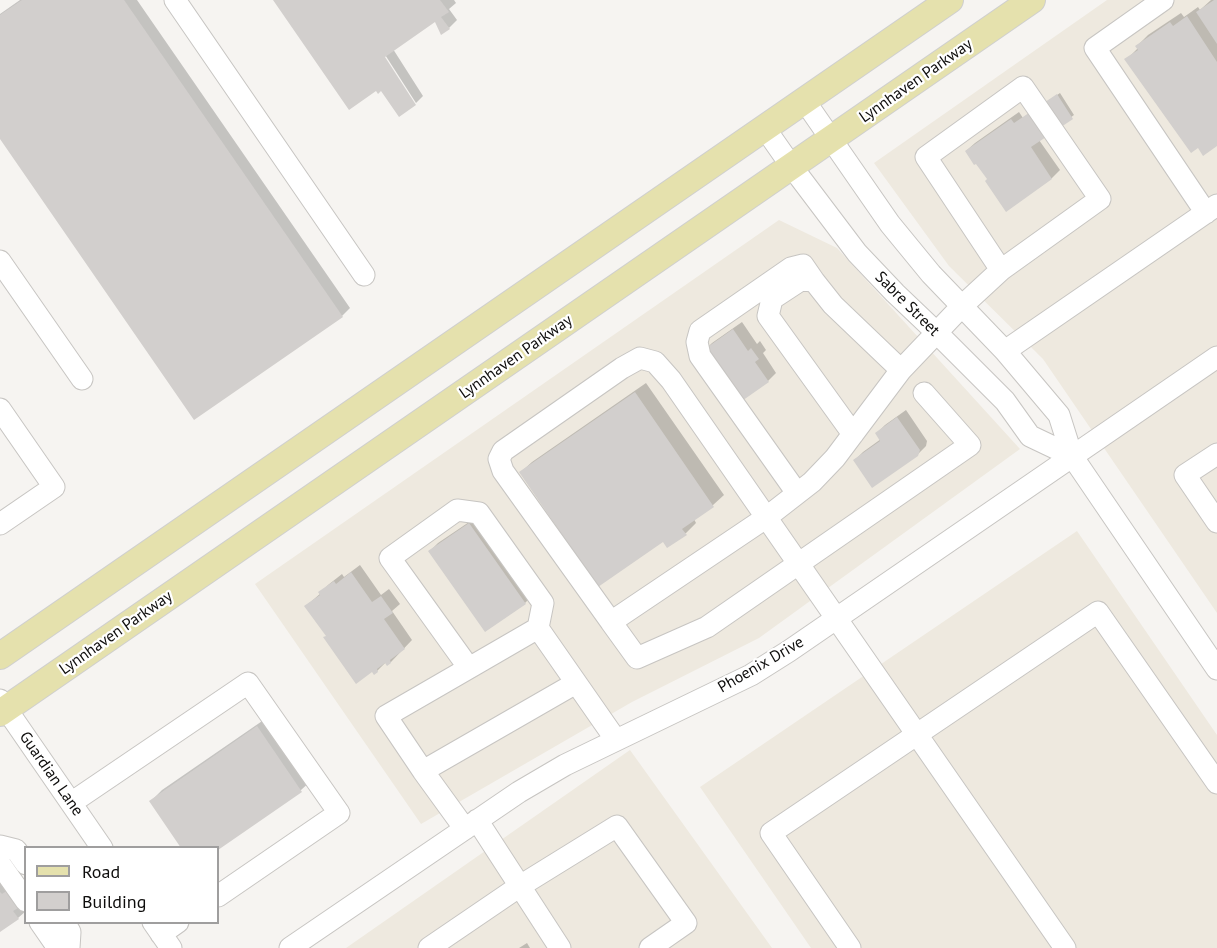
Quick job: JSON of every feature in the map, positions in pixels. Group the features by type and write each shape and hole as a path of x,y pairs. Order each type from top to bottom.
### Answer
{"main road":[{"path":"0,656 950,0"},
{"name":"Lynnhaven Parkway","path":"2,708 832,140 1032,0"}],"street":[{"path":"175,0 364,275"},
{"path":"1005,351 1211,209 1095,48 1163,0"},
{"path":"611,622 767,517 812,482 835,458 901,370 962,306 1001,270 1100,199 1023,87 926,157 1001,270"},
{"path":"804,100 890,224 931,273 1005,351 1059,415 1072,456 1215,662"},
{"name":"Sabre Street","path":"764,127 857,253 1005,401 1030,436 1072,456"},
{"path":"0,261 82,379"},
{"path":"797,493 700,356 698,342 700,331 791,268 803,266 833,305 901,370"},
{"path":"814,281 801,280 772,299 768,316 853,434"},
{"name":"Phoenix Drive","path":"290,948 519,792 565,765 751,675 789,651 1217,357"},
{"path":"924,393 969,445 799,563 707,627 637,658 503,471 499,459 503,451 622,368 640,358 655,362 671,380 767,517 799,563 837,618 918,734 1065,948"},
{"path":"0,409 54,487 1,521"},
{"path":"1217,454 1185,475 1217,522"},
{"path":"469,668 390,558 457,510 479,513 543,603 538,628 616,740"},
{"path":"850,948 771,833 1098,612 1217,783"},
{"path":"538,628 386,716 423,771 471,825 520,886 560,948"},
{"path":"71,803 248,683 339,813 219,895"},
{"path":"423,771 576,683"},
{"name":"Guardian Lane","path":"2,708 101,846"},
{"path":"429,948 520,886 617,826 686,923 650,948"},
{"path":"0,846 16,850 24,861"},
{"path":"0,864 24,898"},
{"path":"41,924 58,948"},
{"path":"65,924 70,932 69,948"}],"shaded area":[{"path":"1107,0 1217,0 1217,613 1043,359 949,266 874,163"},
{"path":"779,220 837,248 1020,449 759,638 632,702 421,824 255,584"},
{"path":"1077,531 1217,735 1217,948 811,948 700,787"},
{"path":"630,750 772,948 346,948"}],"building":[{"path":"22,0 124,0 343,317 194,420 0,139 0,15"},
{"path":"273,0 440,0 449,12 441,17 450,29 441,35 435,22 385,57 416,105 399,117 381,91 378,94 376,91 349,110"},
{"path":"1217,0 1217,44 1196,12"},
{"path":"1187,16 1217,62 1217,146 1203,156 1198,148 1191,153 1124,59 1138,50 1135,46 1170,22 1173,26"},
{"path":"1057,94 1073,119 1031,147 1052,179 1006,212 985,181 987,179 965,151 1011,119 1014,123"},
{"path":"733,329 748,351 751,348 759,359 755,362 769,382 739,403 702,351"},
{"path":"635,392 714,507 682,529 687,535 667,548 663,542 598,587 519,472"},
{"path":"897,417 920,450 918,456 872,488 853,460 880,441 875,433"},
{"path":"469,523 526,604 485,632 428,551"},
{"path":"351,572 372,602 381,596 393,613 384,619 405,649 390,660 391,663 387,666 385,663 377,669 378,672 374,675 372,672 356,684 304,606 320,595 318,592 334,581 336,584"},
{"path":"257,726 302,792 219,849 219,846 180,846 149,801"},
{"path":"24,880 24,904 13,911 19,919 0,932 0,892 2,894"}]}
